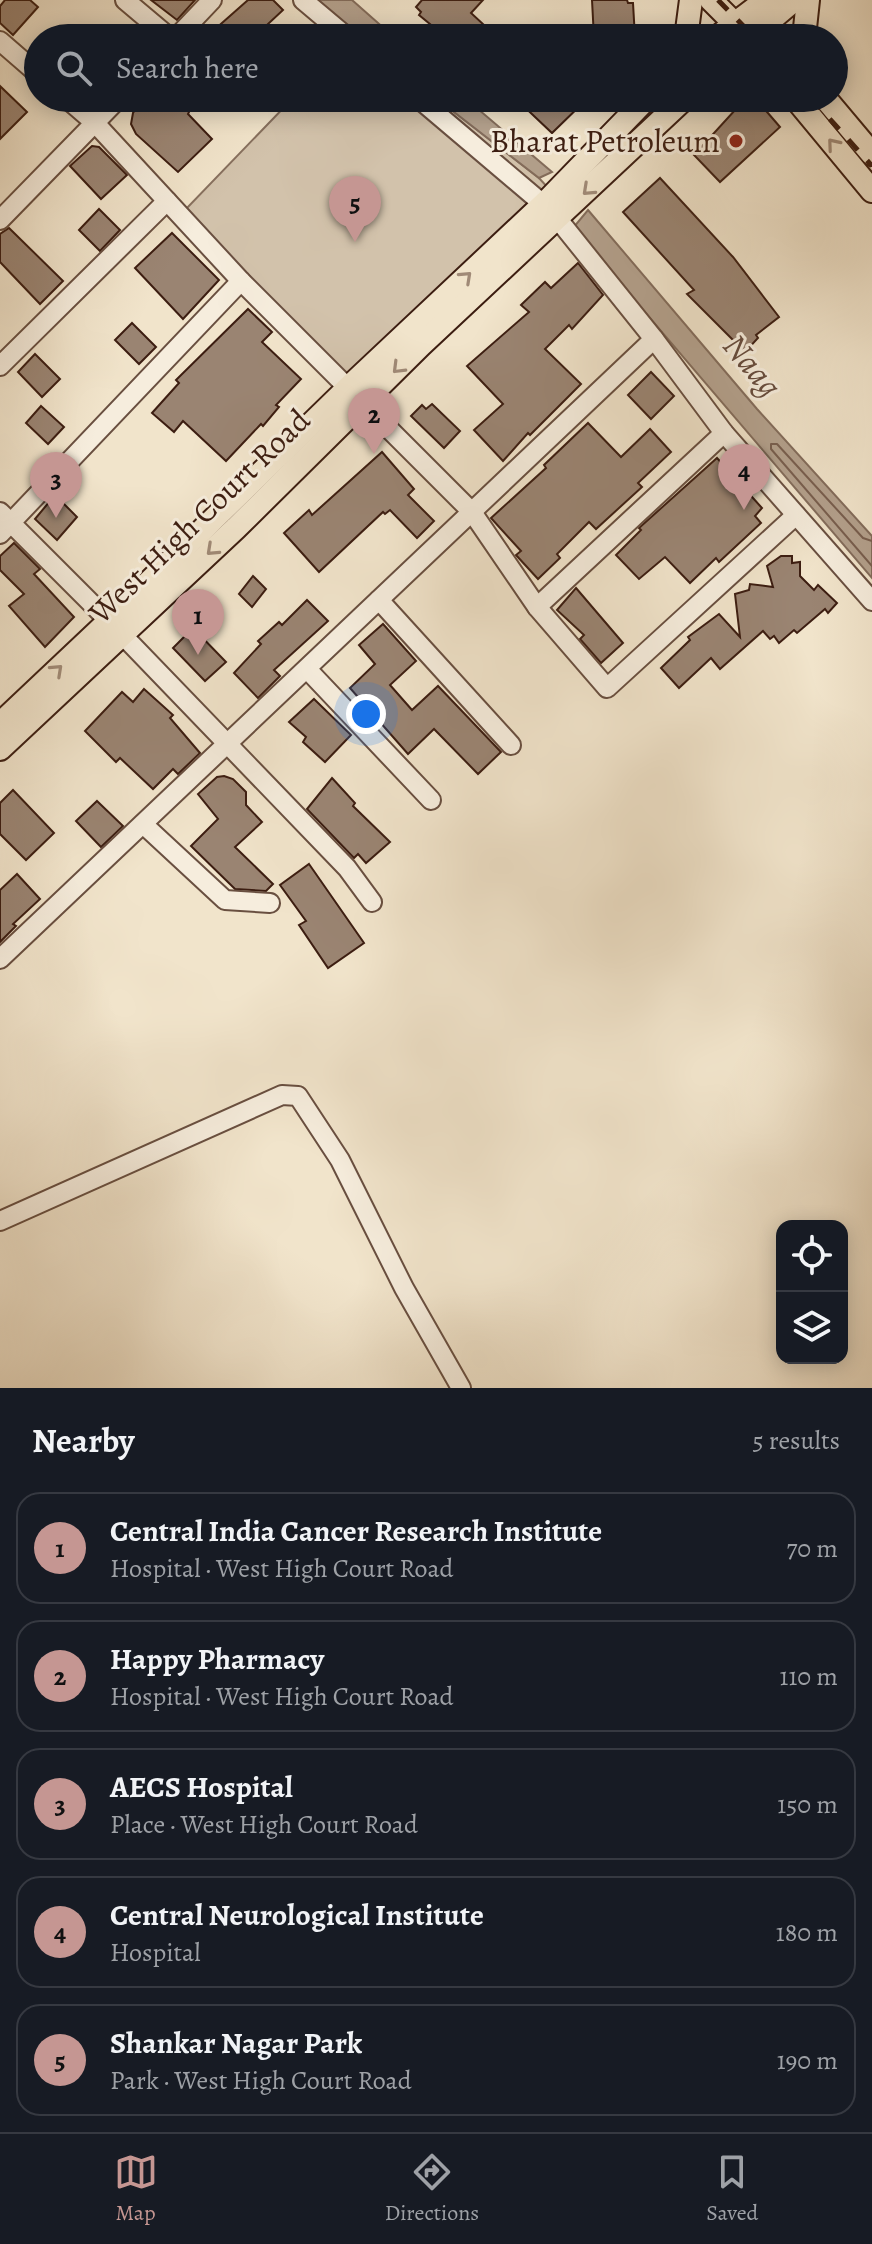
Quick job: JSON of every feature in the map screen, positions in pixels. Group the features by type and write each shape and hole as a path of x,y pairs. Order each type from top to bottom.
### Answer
{"main road":[{"path":"688,24 691,0"},
{"path":"711,0 735,24"},
{"path":"805,24 808,0"},
{"path":"753,24 769,9"},
{"name":"West High Court Road","path":"550,211 635,112"},
{"name":"West High Court Road","path":"0,749 116,628 356,395 550,211 668,112"},
{"path":"807,112 872,191"},
{"path":"837,112 872,154"},
{"name":"West High Court Road","path":"0,724 116,628"}],"street":[{"path":"125,0 153,24"},
{"path":"189,24 212,0"},
{"path":"303,0 331,24"},
{"path":"0,41 24,62"},
{"path":"82,112 241,281 472,512 537,607 607,688 796,515"},
{"path":"0,220 106,112"},
{"path":"434,112 550,211 654,339 724,433 872,601"},
{"path":"0,366 167,201"},
{"path":"241,281 4,523 116,628 347,868 372,902"},
{"path":"0,959 654,339"},
{"path":"537,607 724,433"},
{"path":"379,600 511,745"},
{"path":"307,669 431,800"},
{"path":"143,824 225,900 270,903"},
{"path":"0,1221 282,1095 298,1096 340,1160 404,1288 461,1388"}],"shaded area":[{"path":"280,112 454,112 550,190 347,383 185,210"}],"water":[{"path":"314,0 352,0 379,24 341,24"},
{"path":"454,112 481,112 552,172 539,178"},
{"path":"588,210 757,409 872,536 872,578 573,228"}],"building":[{"path":"5,0 30,0 38,7 13,35 0,23 0,6"},
{"path":"151,0 195,0 177,20"},
{"path":"248,0 273,0 283,10 268,24 221,24"},
{"path":"422,0 483,0 471,13 483,24 430,24 419,15 421,12 416,7"},
{"path":"592,0 627,0 633,3 634,24 593,24"},
{"path":"0,86 27,112 0,139"},
{"path":"189,112 212,139 178,172 136,134 131,124 133,113"},
{"path":"530,112 574,112 552,133"},
{"name":"Bharat Petroleum","path":"733,112 767,112 780,127 720,182 694,155"},
{"path":"92,146 99,147 127,175 101,199 70,166"},
{"path":"660,178 733,257 779,317 756,335 758,338 745,352 687,294 694,290 623,212"},
{"path":"99,209 120,230 100,251 79,230"},
{"path":"9,228 63,281 40,304 0,262 0,234"},
{"path":"172,233 219,280 183,319 135,268"},
{"path":"578,263 603,295 572,329 569,325 545,349 581,384 503,461 474,430 503,404 467,366 529,312 521,305 545,282 551,288"},
{"path":"248,309 272,332 262,342 301,379 276,405 279,407 263,426 261,424 226,461 183,421 174,432 152,413 179,383 176,380"},
{"path":"132,323 156,347 139,364 115,340"},
{"path":"35,354 60,379 42,397 18,372"},
{"path":"651,372 674,396 651,419 628,395"},
{"path":"432,404 460,431 444,448 411,416 422,405 426,409"},
{"path":"41,406 64,427 48,444 26,423"},
{"path":"588,423 621,457 650,429 671,452 638,483 642,487 596,529 589,522 557,554 560,558 538,579 516,555 521,551 491,518 546,468 544,465"},
{"path":"382,452 414,489 408,495 434,521 417,538 390,510 385,514 383,512 319,572 284,533 309,510 312,515"},
{"path":"717,458 762,508 755,516 761,523 719,562 716,558 690,583 665,557 639,579 616,555 641,530 639,528"},
{"path":"55,495 77,517 57,540 35,519"},
{"path":"14,543 40,569 34,574 74,617 45,647 9,606 24,594 0,570 0,556"},
{"path":"781,556 792,556 792,563 800,562 800,576 814,590 818,585 837,603 828,613 825,609 797,633 794,630 779,643 774,636 770,639 763,631 720,669 711,658 679,688 661,668 690,640 688,637 719,614 740,637 735,594 749,590 750,584 773,587 767,566"},
{"path":"253,576 266,589 252,607 239,594"},
{"path":"576,588 623,643 601,663 580,639 584,635 557,610"},
{"path":"307,600 328,621 274,670 280,676 258,698 234,673 261,644 258,641 279,622 282,625"},
{"path":"383,624 416,661 390,685 412,710 438,686 501,752 478,774 434,729 408,754 350,688 375,664 359,645"},
{"path":"193,628 226,662 205,681 173,648"},
{"path":"144,689 173,715 170,718 200,753 178,774 173,769 153,789 120,758 116,762 85,731 122,692 133,702"},
{"path":"314,699 351,735 325,762 303,742 306,737 289,722"},
{"path":"217,777 233,779 246,792 246,805 262,822 235,847 273,884 266,891 235,889 191,846 218,819 198,794"},
{"path":"332,778 355,803 353,806 390,842 366,863 358,854 354,858 307,809"},
{"path":"13,790 54,833 26,860 0,834 0,803"},
{"path":"97,801 123,826 101,847 76,821"},
{"path":"309,864 364,943 328,968 299,925 306,921 280,885"},
{"path":"17,874 40,899 13,924 16,926 0,942 0,890"}],"railway":[{"path":"718,0 741,24"},
{"path":"824,112 872,166"}],"place":[{"name":"Bharat Petroleum","path":"736,141"},
{"name":"Shankar Nagar Park","path":"355,242"},
{"name":"Happy Pharmacy","path":"374,454"},
{"name":"Central Neurological Institute","path":"744,510"},
{"name":"AECS Hospital","path":"56,518"},
{"name":"Central India Cancer Research Institute","path":"198,655"}],"water label":[{"name":"Naag","path":"753,365"}]}
